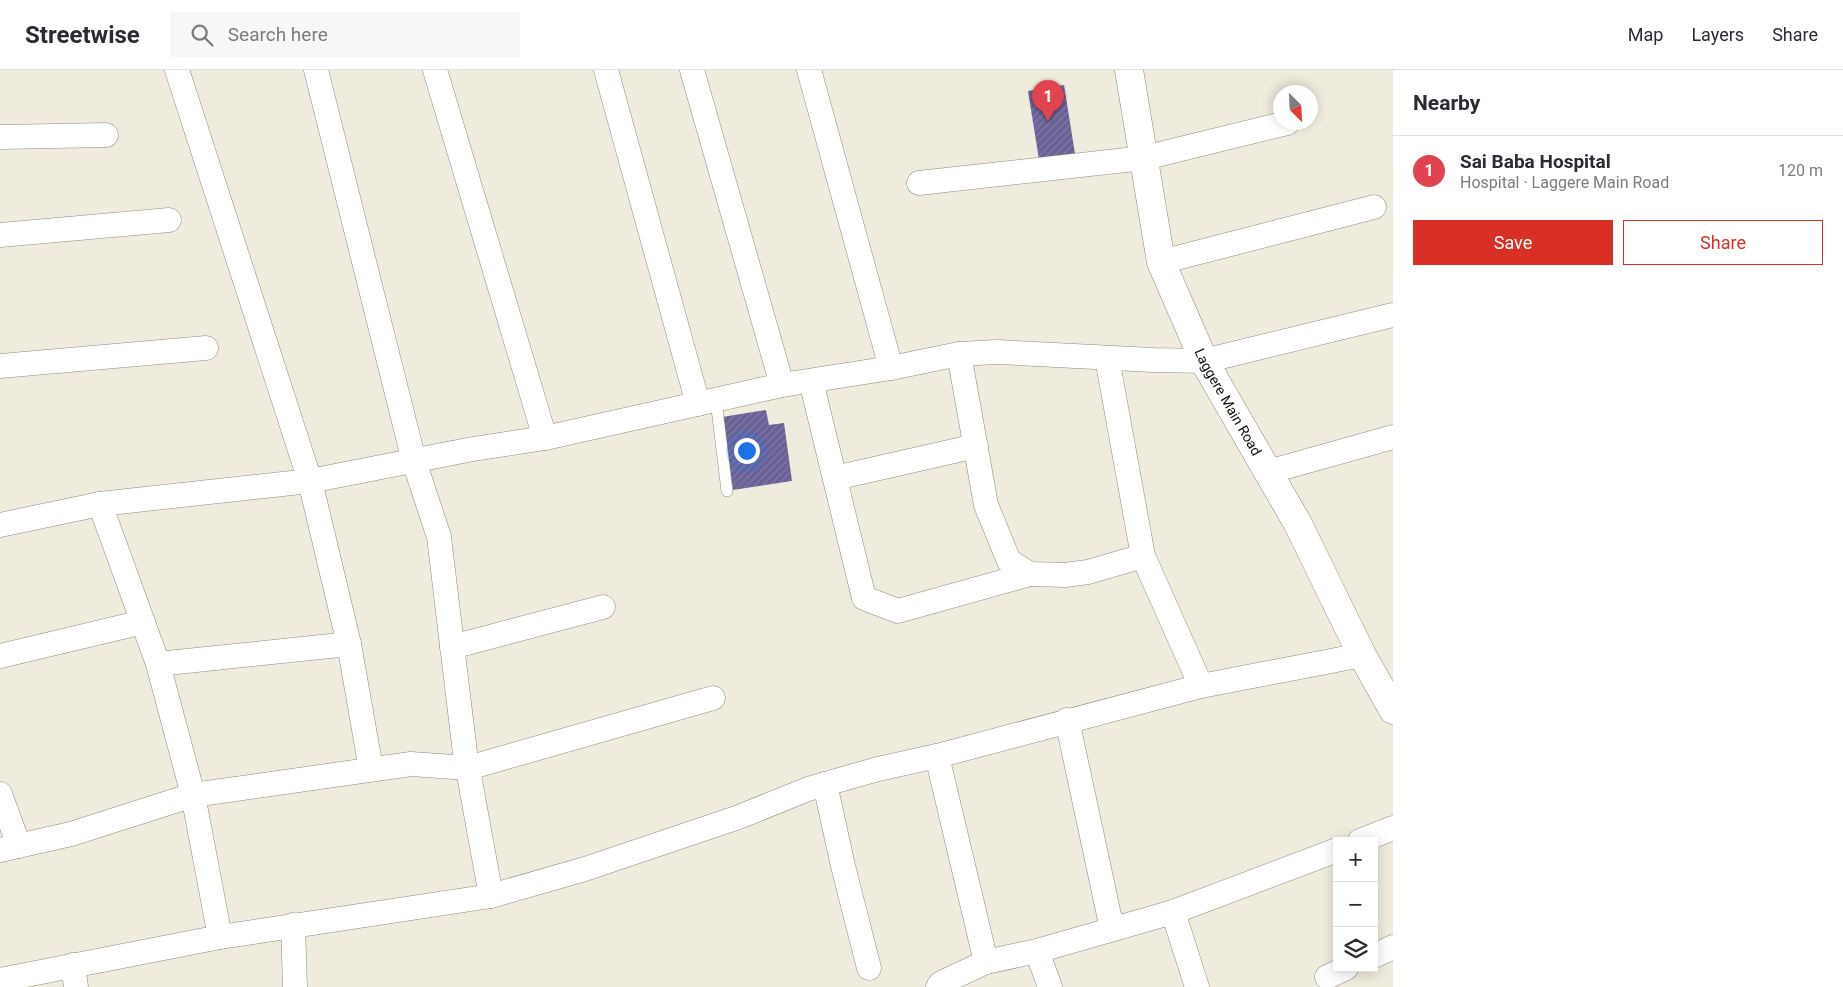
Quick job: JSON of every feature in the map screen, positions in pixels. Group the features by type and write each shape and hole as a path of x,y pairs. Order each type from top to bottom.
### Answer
{"street":[{"path":"177,70 310,481 349,644 371,770"},
{"path":"316,70 414,461 439,537 468,768 491,896"},
{"path":"435,70 545,438"},
{"path":"606,70 707,402"},
{"path":"692,70 782,385"},
{"path":"809,70 891,368"},
{"name":"Laggere Main Road","path":"1129,70 1161,262 1204,361 1298,524 1362,655 1386,687 1393,710"},
{"path":"919,183 1144,158 1273,126"},
{"path":"0,137 106,135"},
{"path":"1161,262 1374,207"},
{"path":"0,235 169,220"},
{"path":"0,525 100,504 310,481 474,449 545,438 782,385 891,368 959,354 997,352 1204,361 1393,315"},
{"path":"0,366 206,348"},
{"path":"959,354 986,505 1009,561 1030,574"},
{"path":"1107,358 1144,556 1201,686"},
{"path":"811,381 864,598 898,611 1030,574 1065,575 1088,572 1144,556"},
{"path":"1268,472 1393,437"},
{"path":"835,478 976,446"},
{"path":"100,504 158,664 194,795 220,936"},
{"path":"452,647 603,607"},
{"path":"0,656 143,622"},
{"path":"158,664 349,644"},
{"path":"9,981 75,976 220,936 491,896 594,866 739,817 825,784 878,768 937,756 1201,686 1362,655"},
{"path":"0,794 10,848 71,834 194,795 410,764 468,768 713,698"},
{"path":"1067,720 1112,928"},
{"path":"937,756 986,962"},
{"path":"825,784 843,866 869,968"},
{"path":"1370,837 1393,828"},
{"path":"938,987 941,983 986,962 1037,951 1173,912 1333,852"},
{"path":"1173,912 1197,987"},
{"path":"293,925 295,987"},
{"path":"1378,954 1393,947"},
{"path":"1037,951 1050,987"}],"lane":[{"path":"707,402 727,491"}],"building":[{"path":"1064,85 1076,160 1040,166 1028,91"},
{"path":"766,410 769,425 784,423 792,481 733,490 722,417"}],"place":[{"name":"Sai Baba Hospital","path":"1048,121"}]}
